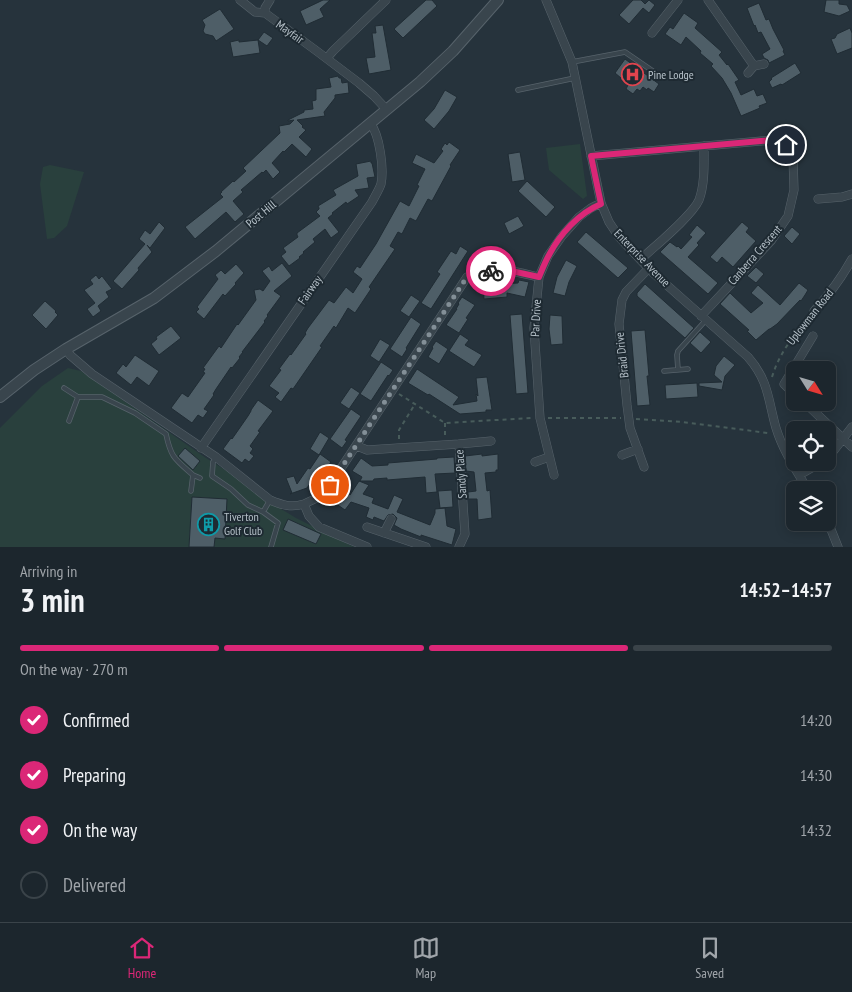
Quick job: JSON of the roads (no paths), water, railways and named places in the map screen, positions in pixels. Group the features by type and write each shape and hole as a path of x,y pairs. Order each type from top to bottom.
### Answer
{"street":[{"path":"240,0 255,12 264,13"},
{"name":"Mayfair","path":"270,0 264,13 327,58 374,96 386,109"},
{"path":"327,58 386,0"},
{"name":"Post Hill","path":"0,397 34,370 66,349 154,298 188,273 420,82 453,51 498,0"},
{"name":"Enterprise Avenue","path":"546,0 572,62 601,204 608,222 619,237 649,268 758,368 766,385 785,453 799,475"},
{"path":"652,33 678,0"},
{"path":"708,0 754,66"},
{"path":"657,13 664,18"},
{"path":"748,73 754,66 764,64"},
{"name":"Fairway","path":"201,448 372,202 379,189 381,183 380,154 377,136 370,122"},
{"name":"Canberra Crescent","path":"591,156 773,140 786,145 793,157 794,190 788,216 770,241 704,318"},
{"path":"641,259 690,212 698,201 704,175 704,146"},
{"path":"818,199 842,197 852,194"},
{"name":"Par Drive","path":"554,475 540,418 534,328 539,277 548,256 562,236 579,217 591,208 601,204"},
{"name":"Uplowman Road","path":"814,311 846,270 852,259"},
{"name":"Braid Drive","path":"644,467 630,428 619,324 622,300 626,292 649,268"},
{"path":"66,349 70,355 92,374 216,457 270,500 278,504 292,506 304,504 322,495 330,485 467,277 473,273 502,269 539,277"},
{"path":"798,361 813,336"},
{"path":"814,411 852,447"},
{"path":"836,447 852,427"},
{"path":"459,444 491,441"},
{"name":"Sandy Place","path":"357,446 367,450 459,444 465,534 459,547"},
{"path":"622,455 638,449"},
{"path":"534,462 549,457"},
{"path":"803,481 799,475 806,471"},
{"path":"304,504 309,516 319,526 367,547"},
{"path":"384,533 391,519"},
{"path":"367,527 426,547"},
{"path":"832,531 838,547"}],"lane":[{"path":"572,62 625,52 660,76"},
{"path":"518,90 576,78"},
{"path":"678,370 678,351 704,318"},
{"path":"664,371 688,369"},
{"path":"64,388 78,397 102,397 135,413 166,434 169,449 175,459 193,475 200,478"},
{"path":"68,421 78,397"},
{"path":"216,457 213,462 212,476 232,488 248,505 263,512 278,523 271,547"},
{"path":"191,491 193,475"},
{"path":"263,512 270,500"}],"place":[{"name":"Pine Lodge","path":"632,75"},
{"name":"Tiverton Golf Club","path":"208,524"}]}
